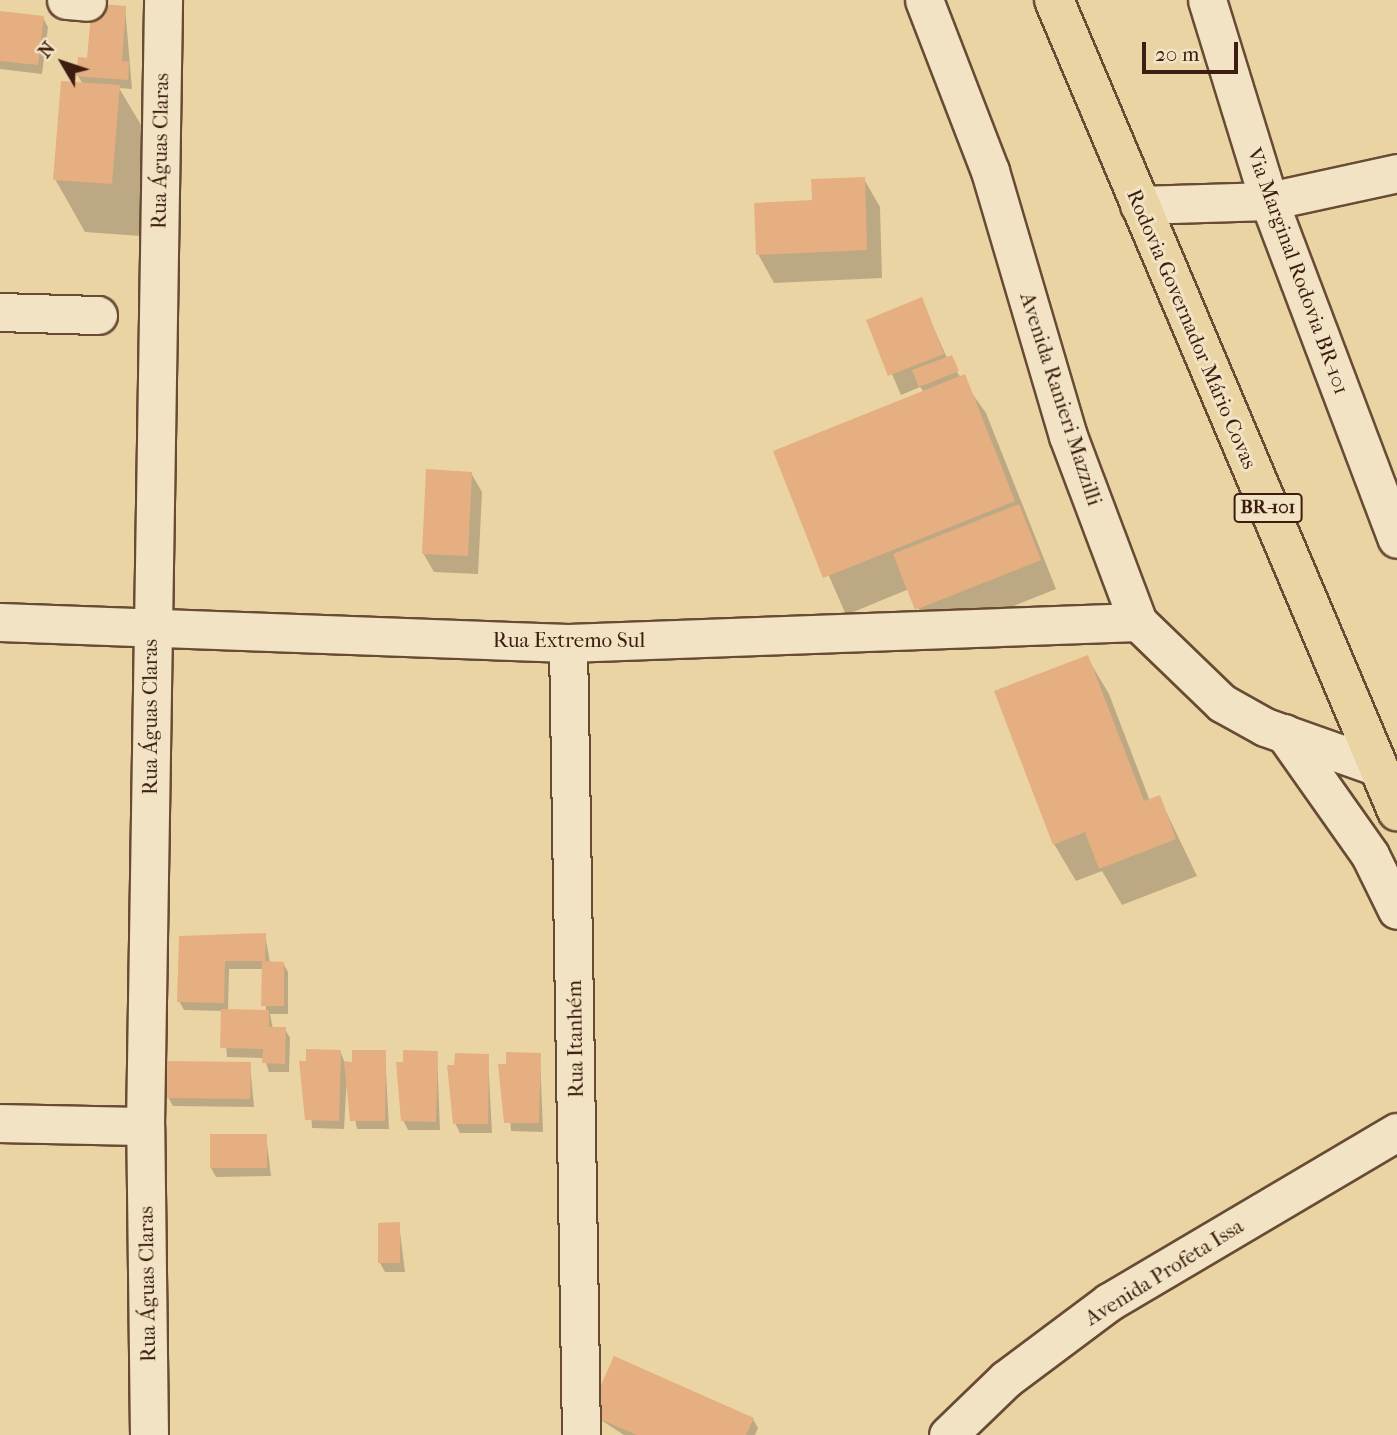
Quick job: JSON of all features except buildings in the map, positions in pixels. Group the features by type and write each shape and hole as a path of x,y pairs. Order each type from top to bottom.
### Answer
{"highway":[{"name":"Rodovia Governador Mário Covas","path":"1054,0 1396,806"}],"street":[{"name":"Rua Águas Claras","path":"149,1435 145,1126 163,0"},
{"name":"Avenida Ranieri Mazzilli","path":"925,0 990,171 1068,436 1138,622 1222,704 1284,733 1378,767"},
{"name":"Via Marginal Rodovia BR-101","path":"1207,0 1269,201 1397,539"},
{"path":"1139,205 1269,201 1397,173"},
{"path":"0,312 98,315"},
{"name":"Rua Extremo Sul","path":"0,621 568,643 1138,622"},
{"name":"Rua Itanhém","path":"568,643 581,1435"},
{"name":"Avenida Ranieri Mazzilli","path":"1284,733 1370,855 1397,910"},
{"path":"0,1122 145,1126"},
{"name":"Avenida Profeta Issa","path":"948,1435 1006,1379 1109,1302 1397,1132"}]}
